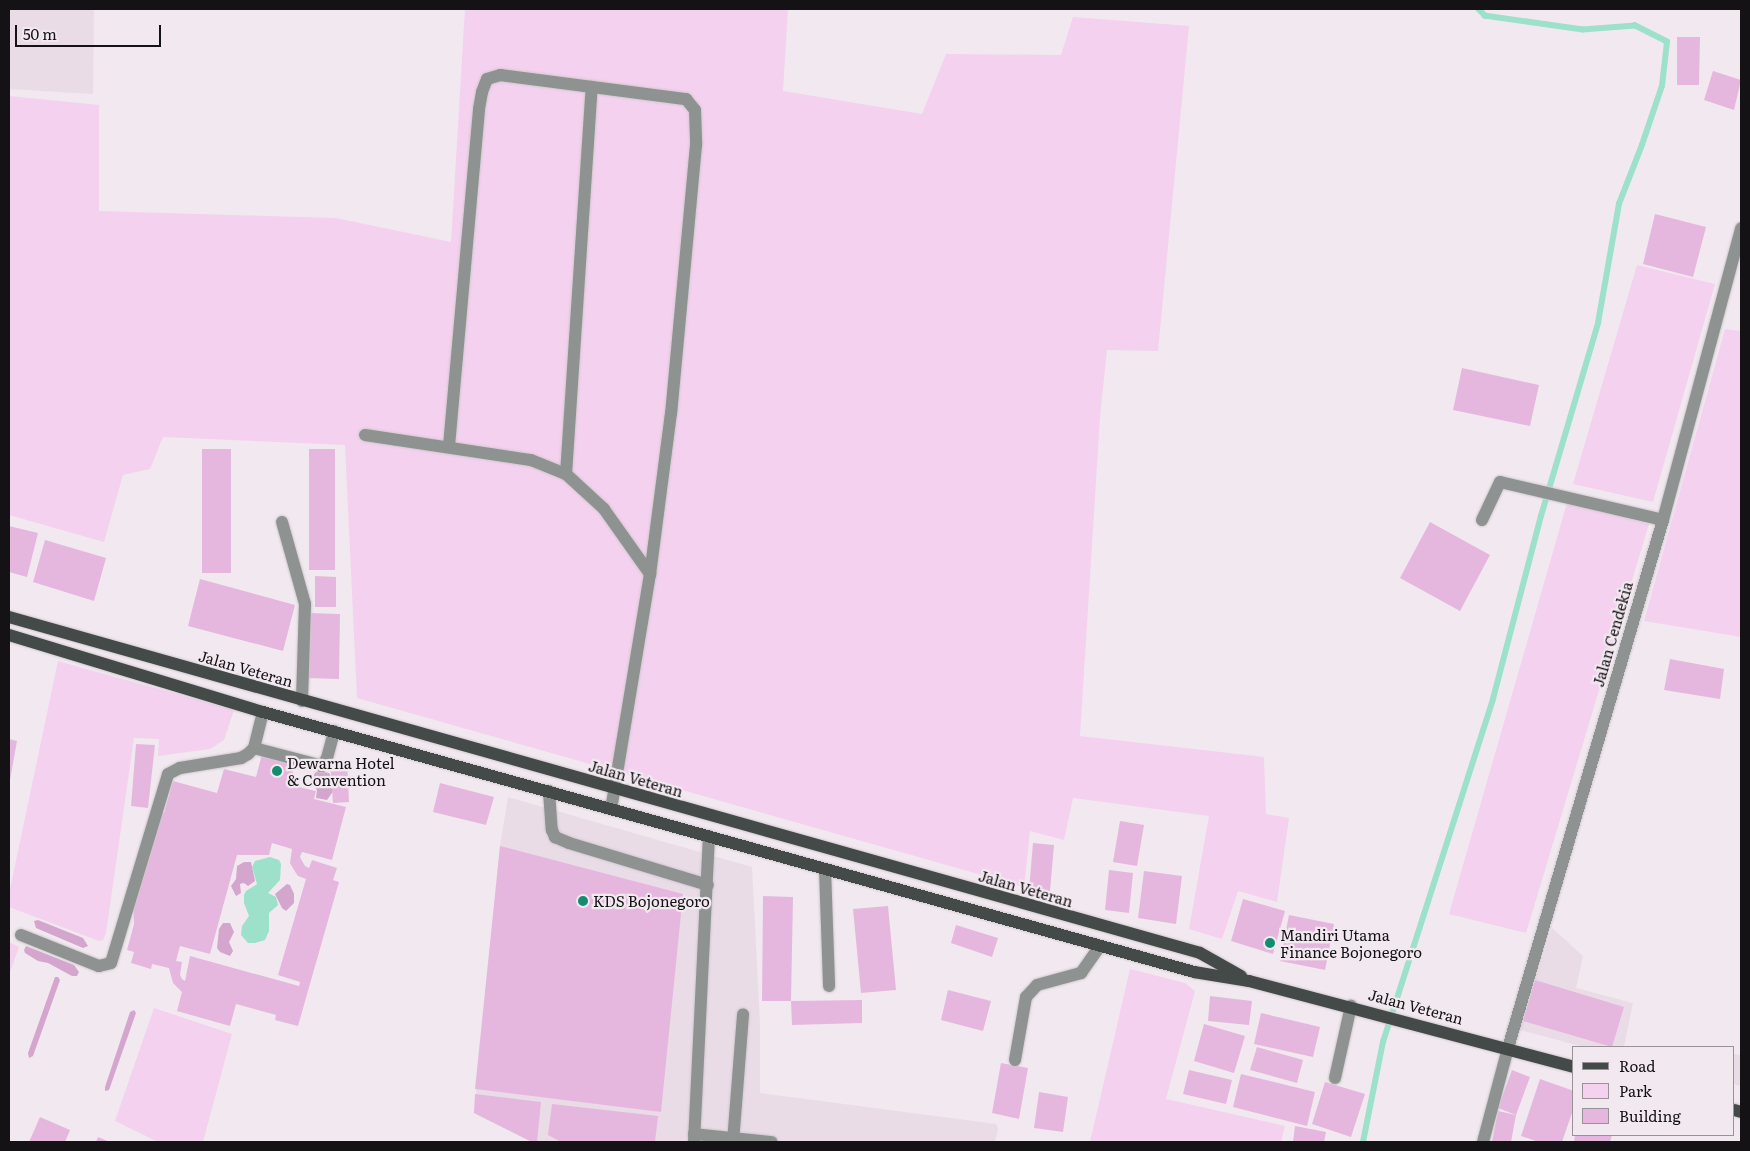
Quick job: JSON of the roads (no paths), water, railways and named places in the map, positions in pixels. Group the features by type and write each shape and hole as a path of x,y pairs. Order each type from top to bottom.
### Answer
{"main road":[{"name":"Jalan Veteran","path":"9,617 616,790 1200,953 1250,981"},
{"name":"Jalan Veteran","path":"9,636 263,712 1194,972 1250,981 1356,1007 1572,1066"}],"street":[{"path":"449,446 482,92 487,79 500,75 686,99 694,110 696,145 672,413 650,574 616,790 611,809"},
{"path":"566,474 592,87"},
{"name":"Jalan Cendekia","path":"1483,1142 1508,1048 1662,520 1741,228"},
{"path":"365,435 449,446 531,460 566,474 604,509 650,574"},
{"path":"1482,520 1500,482 1662,520"},
{"path":"282,522 305,604 302,700"},
{"path":"21,935 99,966 111,963 168,774 180,768 240,758 254,748 263,712"},
{"path":"254,748 322,766 328,758 334,731"},
{"path":"549,791 552,830 555,837 569,843 708,885"},
{"path":"709,836 694,1138 772,1142"},
{"path":"824,869 829,986"},
{"path":"1015,1060 1026,997 1037,985 1081,973 1100,946"},
{"path":"1335,1078 1356,1007"},
{"path":"733,1139 743,1014"}],"waterway":[{"path":"1363,1142 1383,1042 1493,699 1541,516 1598,323 1619,204 1662,86 1667,42 1635,26 1583,30 1485,16 1478,9"}],"place":[{"name":"Dewarna Hotel & Convention","path":"277,771"},
{"name":"KDS Bojonegoro","path":"583,901"},
{"name":"Mandiri Utama Finance Bojonegoro","path":"1270,943"}]}
